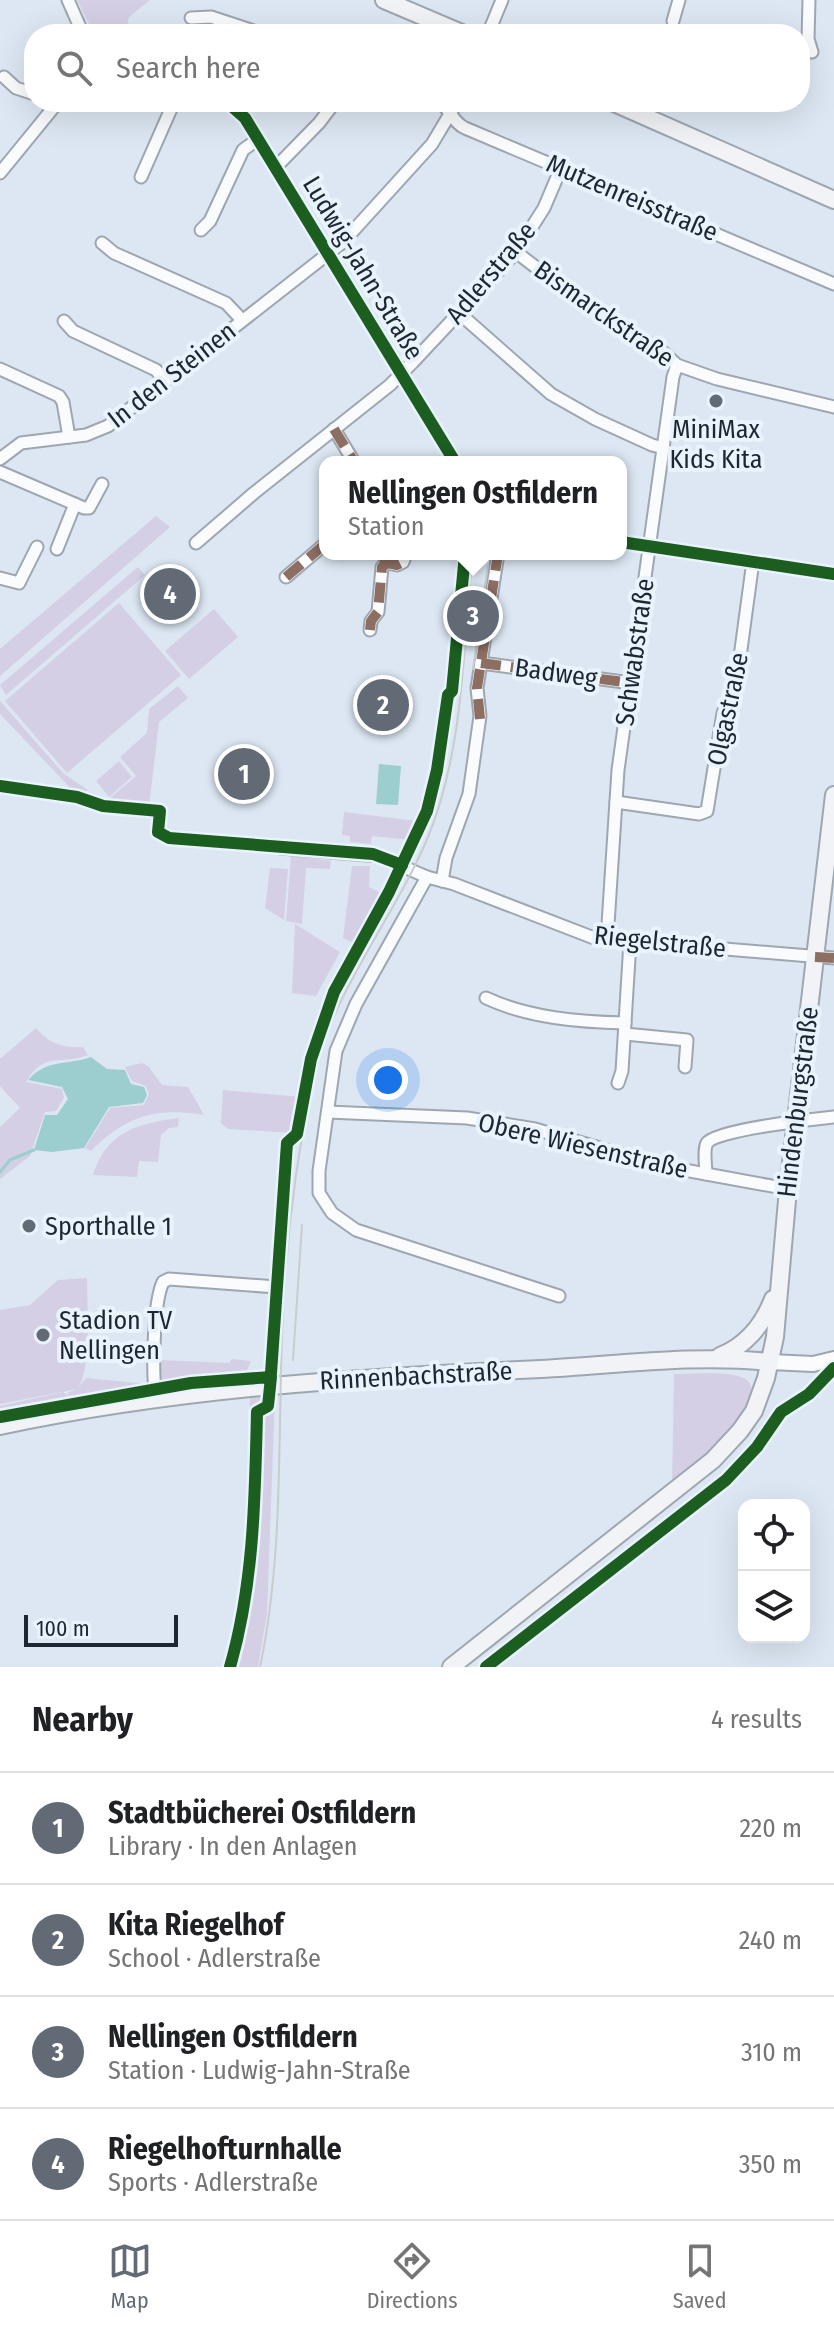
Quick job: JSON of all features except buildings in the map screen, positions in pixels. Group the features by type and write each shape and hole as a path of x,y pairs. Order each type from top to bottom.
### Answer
{"main road":[{"path":"384,0 440,24"},
{"path":"635,112 834,200"},
{"name":"Hindenburgstraße","path":"451,1667 681,1487 720,1453 754,1411 770,1362 834,795"},
{"path":"715,1358 728,1353 751,1336 769,1310 779,1287"},
{"name":"Rinnenbachstraße","path":"0,1426 156,1399 262,1386 715,1358 770,1362"}],"street":[{"path":"68,0 79,24"},
{"path":"492,24 502,0"},
{"path":"673,21 679,0"},
{"path":"808,24 809,0"},
{"path":"191,18 211,17 232,24"},
{"path":"810,46 812,52"},
{"path":"4,77 24,91"},
{"path":"0,173 49,112"},
{"path":"141,177 170,112"},
{"name":"Ludwig-Jahn-Straße","path":"238,112 276,167 451,456"},
{"path":"276,167 327,112"},
{"name":"Mutzenreisstraße","path":"450,114 457,124 465,128 834,284"},
{"name":"In den Steinen","path":"0,459 21,443 98,431 165,381 343,242 415,165 450,114"},
{"path":"201,230 210,221 243,150 258,139"},
{"name":"Adlerstraße","path":"196,543 401,374 516,252 544,208 561,168"},
{"path":"102,243 114,253 226,303 242,320"},
{"name":"Bismarckstraße","path":"516,252 581,302 663,352 677,365 717,379 834,407"},
{"path":"459,313 551,394 627,434 664,448"},
{"path":"64,321 73,331 156,370 165,381"},
{"name":"Schwabstraße","path":"607,940 616,802 677,365"},
{"path":"0,369 59,396 63,402 69,437"},
{"path":"334,429 350,456"},
{"path":"0,472 89,508 102,484"},
{"path":"57,549 75,504"},
{"path":"627,543 834,574"},
{"path":"0,578 19,583 37,547"},
{"path":"286,577 319,549"},
{"path":"370,630 371,621 378,612 384,560"},
{"path":"442,881 446,858 469,794 480,716 477,688 497,560"},
{"name":"Olgastraße","path":"616,802 699,814 707,811 723,713 737,679 753,561"},
{"name":"Badweg","path":"481,663 631,683"},
{"path":"0,786 77,797 103,806"},
{"name":"Riegelstraße","path":"280,848 373,854 427,877 585,935 607,940 834,958"},
{"path":"427,877 403,916 339,1039 318,1179 319,1193 326,1206 346,1225 370,1236 559,1296"},
{"path":"618,1083 622,1071 630,942"},
{"path":"486,998 508,1008 687,1040 685,1067"},
{"name":"Obere Wiesenstraße","path":"328,1112 467,1118 535,1129 614,1154 788,1189"},
{"path":"706,1174 706,1147 710,1140 747,1128 834,1117"},
{"path":"156,1399 153,1377 159,1296 163,1282 169,1279 276,1287"},
{"name":"Rinnenbachstraße","path":"770,1362 813,1364 834,1359"}],"shaded area":[{"path":"77,0 150,0 129,17 127,24 89,24"},
{"path":"156,516 170,527 0,676 0,649"},
{"path":"138,567 145,575 6,695 0,685"},
{"path":"119,603 181,675 67,773 5,701"},
{"path":"214,609 238,637 189,679 165,651"},
{"path":"178,686 188,698 159,722 149,807 110,804 110,798 136,776 120,757 147,733 149,709"},
{"path":"0,701 64,774 88,790 79,797 0,714"},
{"path":"119,761 132,777 109,797 96,781"},
{"path":"379,764 401,766 398,805 376,804"},
{"path":"344,812 417,821 409,840 372,836 371,844 350,842 350,836 342,835"},
{"path":"291,856 331,861 330,869 306,868 302,924 286,921"},
{"path":"352,866 370,866 369,887 385,895 357,945 343,938"},
{"path":"270,868 288,869 284,920 265,908"},
{"path":"295,924 340,952 316,996 292,993"},
{"path":"36,1028 57,1044 83,1047 88,1055 47,1062 33,1072 26,1082 62,1089 64,1098 56,1111 45,1112 30,1156 0,1179 0,1127 20,1108 0,1086 0,1059"},
{"path":"91,1057 107,1069 125,1070 131,1084 144,1087 147,1095 143,1103 109,1107 84,1148 52,1152 34,1150 45,1115 57,1115 68,1099 62,1087 28,1080 50,1065"},
{"path":"142,1063 148,1066 162,1085 188,1087 204,1115 171,1112 142,1117 117,1129 91,1151 85,1148 110,1108 144,1105 149,1094 146,1086 132,1081 125,1067"},
{"path":"223,1090 301,1097 294,1133 228,1129 221,1123"},
{"path":"179,1118 178,1127 169,1128 161,1135 158,1162 139,1161 137,1177 93,1175 99,1160 115,1139 137,1127"},
{"name":"Stadion TV Nellingen","path":"87,1278 87,1352 78,1388 86,1378 147,1384 138,1391 106,1394 0,1415 0,1406 63,1392 72,1399 67,1393 77,1389 0,1404 0,1310 30,1305 58,1280"},
{"path":"232,1359 251,1361 246,1373 164,1386 159,1378 160,1360 229,1363"},
{"path":"674,1374 733,1375 747,1380 752,1391 739,1421 672,1485"},
{"path":"275,1395 267,1613 258,1667 222,1667 231,1635 242,1568 250,1398"}],"waterway":[{"path":"0,1172 10,1160 34,1150"}],"tram line":[{"path":"260,1667 276,1543 286,1272 306,1114 321,1050 333,1018 414,868 440,805 460,702 472,563"},
{"path":"473,669 488,565"},
{"path":"293,1360 302,1225"}],"marked path":[{"path":"334,429 350,456"},
{"path":"286,577 319,549"},
{"path":"385,560 397,565 404,560"},
{"path":"480,719 477,688 497,560"},
{"path":"370,630 371,621 378,612 382,567 387,563"},
{"path":"481,663 631,683"},
{"path":"815,957 834,958"}],"cycle path":[{"path":"238,112 245,118 451,456"},
{"path":"627,543 834,574"},
{"path":"271,1373 287,1143 297,1134 311,1059 334,992 389,892 427,811 437,770 448,695 452,691 464,560"},
{"path":"0,786 77,797 103,806 160,811 158,832 169,838 373,854 402,865"},
{"path":"486,1667 726,1480 757,1447 781,1412 809,1394 834,1368"},
{"path":"0,1417 191,1383 271,1377 268,1406 257,1412 249,1572 230,1667"}],"place":[{"name":"MiniMax Kids Kita","path":"716,401"},
{"name":"Riegelhofturnhalle","path":"170,594"},
{"name":"Nellingen Ostfildern","path":"473,616"},
{"name":"Kita Riegelhof","path":"383,705"},
{"name":"Stadtbücherei Ostfildern","path":"244,774"},
{"name":"Sporthalle 1","path":"29,1226"},
{"name":"Stadion TV Nellingen","path":"43,1335"}]}
